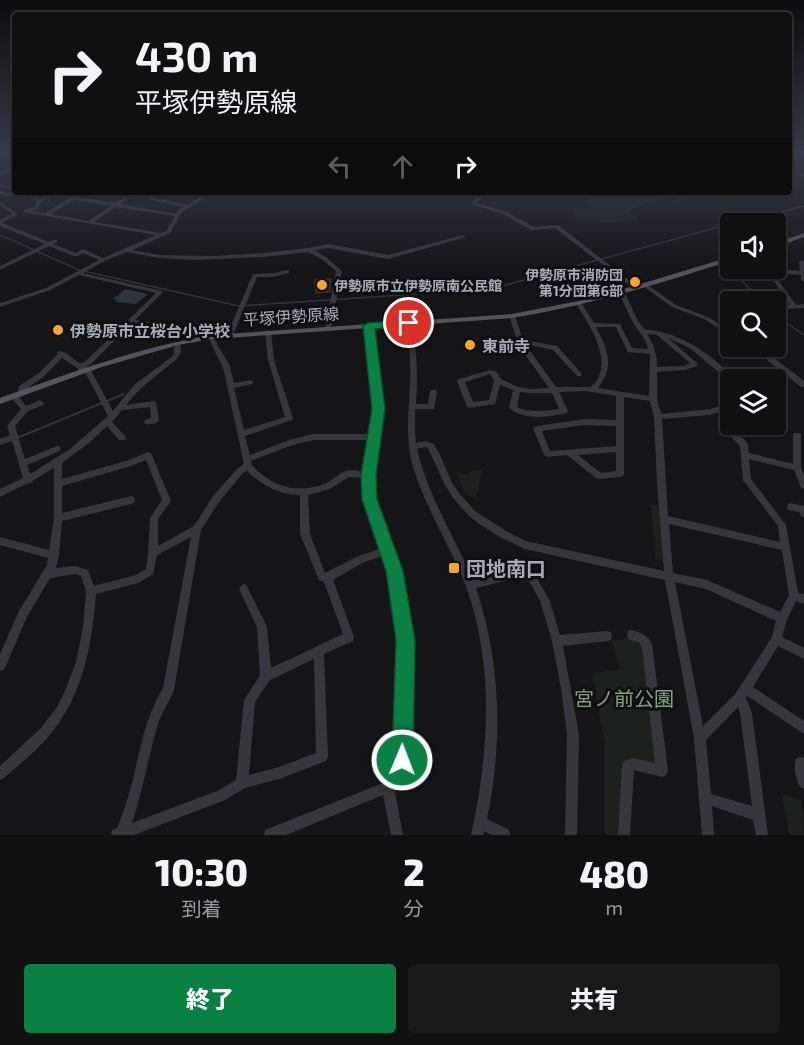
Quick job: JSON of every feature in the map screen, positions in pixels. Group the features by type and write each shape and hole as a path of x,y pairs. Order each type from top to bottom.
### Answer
{"main road":[{"path":"786,241 804,235"},
{"name":"平塚伊勢原線","path":"0,401 83,369 178,343 230,334 512,316 580,305 720,262"}],"street":[{"path":"27,195 39,201 55,195 176,215"},
{"path":"46,215 78,195"},
{"path":"121,195 128,196"},
{"path":"147,195 154,199 186,206"},
{"path":"0,305 48,289 103,260 162,235 171,230 176,215 186,206 207,195"},
{"path":"486,195 478,198 473,204 503,212 533,229 556,226 636,288"},
{"path":"90,222 128,196"},
{"path":"0,223 16,214 36,208 39,202"},
{"path":"0,203 16,214"},
{"path":"26,211 162,235"},
{"path":"0,223 52,242 76,255 83,251 103,260"},
{"path":"126,250 150,255 191,257 255,255 328,246 388,257 463,237"},
{"path":"0,268 52,242"},
{"path":"309,250 327,260 339,271 328,328"},
{"path":"802,262 804,280"},
{"path":"230,334 255,275 287,272"},
{"path":"786,272 802,273"},
{"path":"77,273 160,292 83,369"},
{"path":"774,279 794,306"},
{"path":"645,285 674,306 719,325"},
{"path":"622,293 653,352 653,399 658,417 669,578 700,738 708,835"},
{"path":"580,305 592,325 604,360 604,373 593,390"},
{"path":"786,307 804,306"},
{"path":"512,316 520,341 532,363 554,390 564,411 530,414 513,408 517,389"},
{"path":"130,321 192,332 199,335 199,339"},
{"path":"409,323 414,356 410,425 412,447 437,515 471,585 483,630 491,683 490,757 478,829 504,835"},
{"path":"592,325 618,325 630,350 653,352"},
{"path":"368,326 378,409 369,475 370,499 395,571 406,640 402,760"},
{"path":"642,331 683,340 720,370"},
{"path":"241,434 289,418 271,360 268,332"},
{"path":"654,370 685,368 695,364 658,333"},
{"path":"212,337 224,362 231,386 242,448 248,462 263,480 287,493 304,492 335,484 348,474 369,475"},
{"path":"520,341 555,348 578,373 568,374"},
{"path":"0,493 28,481 58,463 110,419 138,386 175,357 178,352 178,343"},
{"path":"25,409 18,394 61,354 83,369 122,438"},
{"path":"768,357 804,385"},
{"path":"498,381 492,402 470,405 462,381 490,372 494,373 498,381 517,389 530,391 593,390 653,399"},
{"path":"792,375 804,373"},
{"path":"231,386 250,382"},
{"path":"412,406 434,407 433,392"},
{"path":"569,452 599,476 620,474 620,394"},
{"path":"0,429 12,425 25,409 40,403"},
{"path":"120,408 153,404 154,421"},
{"path":"658,417 720,409"},
{"path":"620,423 585,422 537,429 548,454 620,449"},
{"path":"12,425 13,437 28,481"},
{"path":"796,435 797,468 804,486"},
{"path":"0,442 13,437"},
{"path":"120,834 138,787 154,718 168,690 197,529 216,499 248,462 292,442 313,437 375,437"},
{"path":"700,738 743,692 776,639 782,618 799,598 782,525 747,480 744,445 735,437"},
{"path":"412,447 425,444 431,446 449,485 465,507 502,535 525,545 707,585 782,618"},
{"path":"22,464 57,449"},
{"path":"59,483 131,463 148,455 167,501 154,518 150,571 138,579 91,591"},
{"path":"745,455 797,468"},
{"path":"0,666 22,614 48,574 54,555 58,518 58,463"},
{"path":"304,492 305,534 322,577 327,578 359,560 387,550"},
{"path":"58,518 132,500"},
{"path":"791,507 804,510"},
{"path":"664,519 786,547"},
{"path":"153,553 197,529"},
{"path":"0,541 54,555"},
{"path":"0,774 49,728 67,700 79,675 89,620 91,591 85,573 75,570 48,574"},
{"path":"471,585 528,572 544,599 557,641 573,735 571,835"},
{"path":"242,783 249,700 266,676 349,638 327,578"},
{"path":"244,589 262,627 266,676"},
{"path":"624,835 628,765 662,771 647,644 641,638 632,635"},
{"path":"557,641 607,636"},
{"path":"776,639 804,654"},
{"path":"120,834 221,796 242,783 279,773 322,757 320,651"},
{"path":"743,692 804,728"},
{"path":"743,692 762,835"},
{"path":"804,764 800,763 804,783"},
{"path":"270,835 388,787 397,835"},
{"path":"705,798 759,815"}],"green space":[{"path":"627,195 636,198 641,195 697,195 675,202 676,198 673,196 641,205 629,213 638,220 597,222 574,217 572,211 574,208 595,206 585,202 590,196"},
{"path":"473,470 482,470 476,499 465,493 456,472 467,474"},
{"path":"651,504 661,506 665,562 656,560"},
{"name":"宮ノ前公園","path":"636,638 643,643 660,767 629,762 619,835 605,835 605,744 592,673 620,669 611,640"},
{"path":"782,794 802,800 804,835 789,835"}],"shaded area":[{"path":"125,289 148,294 136,304 115,302 117,300 113,299"}],"building":[{"name":"伊勢原市立伊勢原南公民館","path":"331,279 330,292 316,293 315,280"}],"waterway":[{"path":"777,213 804,206"},
{"path":"0,235 79,270 239,306 491,289 720,227"},
{"path":"740,279 752,291"},
{"path":"788,324 804,335"},
{"path":"17,438 124,394"}],"place":[{"name":"伊勢原市消防団 第1分団第6部","path":"635,282"},
{"name":"伊勢原市立伊勢原南公民館","path":"322,285"},
{"name":"伊勢原市立桜台小学校","path":"58,330"},
{"name":"東前寺","path":"470,345"},
{"name":"団地南口","path":"454,568"}],"route":[{"path":"402,760 406,640 395,571 370,499 369,475 378,409 368,326 409,323"}]}
